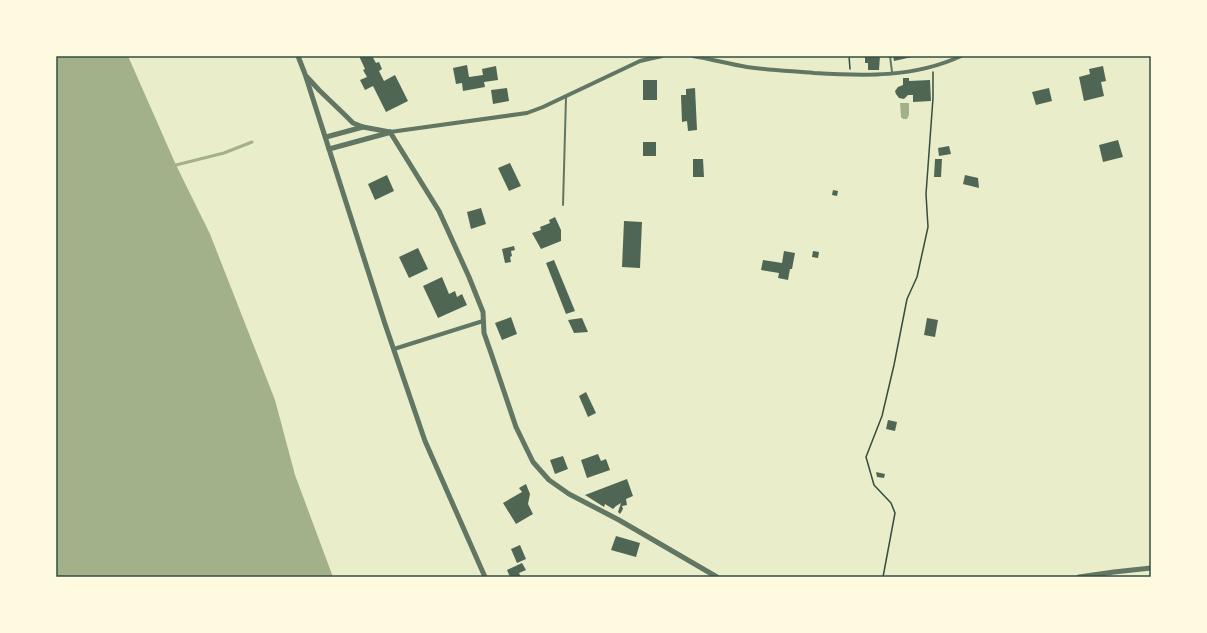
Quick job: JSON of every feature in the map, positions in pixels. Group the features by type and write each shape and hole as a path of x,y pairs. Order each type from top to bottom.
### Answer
{"street":[{"path":"298,56 326,137 425,441 485,577"},
{"path":"329,149 390,132 527,112 543,107 640,61 662,56"},
{"path":"693,56 770,70 851,75 892,74 933,66 961,56"},
{"path":"305,74 353,123 390,132 439,210 483,312 484,333 490,353 516,427 533,462 549,480 569,494 619,520 717,577"},
{"path":"326,137 363,126"},
{"path":"394,349 483,321"},
{"path":"1079,577 1151,568"}],"lane":[{"path":"890,56 892,74"},
{"path":"563,205 566,96"}],"path":[{"path":"849,56 851,75"},
{"path":"883,577 894,513 891,503 874,486 866,457 882,416 907,299 917,277 928,227 926,194 933,98 933,66"}],"shaded area":[{"path":"56,56 128,56 176,165 210,234 275,400 295,475 333,577 56,577"},
{"path":"900,103 909,103 909,115 907,119 903,119 901,117"}],"building":[{"path":"359,56 372,56 376,63 379,62 382,69 379,71 384,81 395,75 408,101 386,112 373,86 365,90 360,80 367,77 363,70 365,69"},
{"path":"865,56 880,56 879,70 868,70 868,63 865,63"},
{"path":"893,56 911,56 912,57 894,61"},
{"path":"467,65 469,77 483,75 482,69 496,66 498,80 484,82 485,87 463,91 462,83 456,84 453,68"},
{"path":"1103,66 1106,81 1101,82 1104,96 1084,101 1079,77 1090,74 1089,69"},
{"path":"903,78 909,78 909,81 930,80 931,101 913,102 913,95 908,95 904,99 899,98 895,91 898,87 903,85"},
{"path":"643,80 657,80 657,100 643,100"},
{"path":"507,88 509,101 493,104 491,90"},
{"path":"695,88 697,130 688,131 687,121 682,122 681,95 686,95 686,89"},
{"path":"1049,88 1052,101 1036,105 1032,92"},
{"path":"1118,140 1123,157 1103,162 1099,145"},
{"path":"643,142 656,142 656,156 643,156"},
{"path":"949,146 951,154 939,156 938,148"},
{"path":"693,159 703,159 704,177 693,177"},
{"path":"935,159 942,159 941,177 934,177"},
{"path":"510,163 521,186 509,191 498,168"},
{"path":"387,175 394,191 375,200 368,184"},
{"path":"965,175 978,178 979,188 963,184"},
{"path":"833,190 838,191 837,196 832,195"},
{"path":"481,208 486,224 471,229 467,212"},
{"path":"555,217 561,230 561,241 541,249 532,233 541,230 540,227 550,223 549,220"},
{"path":"624,221 642,222 640,268 622,267"},
{"path":"514,246 515,250 511,251 511,262 505,263 502,249"},
{"path":"418,248 428,269 409,278 399,257"},
{"path":"784,251 795,253 788,280 778,278 779,273 761,270 763,260 782,263"},
{"path":"813,251 819,252 818,258 812,257"},
{"path":"554,260 575,311 566,314 546,263"},
{"path":"442,277 449,294 455,291 457,297 462,294 467,305 438,318 423,286"},
{"path":"511,317 517,334 502,340 495,323"},
{"path":"582,318 588,332 574,333 568,320"},
{"path":"927,318 938,320 935,337 924,335"},
{"path":"586,392 596,413 588,417 579,396"},
{"path":"888,420 897,422 895,431 886,429"},
{"path":"598,454 601,461 606,459 610,470 587,478 581,460"},
{"path":"563,456 568,469 555,474 550,460"},
{"path":"876,472 885,474 884,478 877,477"},
{"path":"627,479 633,496 626,499 627,505 622,506 623,509 620,514 618,512 621,503 613,509 605,504 604,507 585,495"},
{"path":"526,484 530,494 528,504 533,514 516,524 503,503 522,492 519,488"},
{"path":"616,536 640,543 636,557 611,550"},
{"path":"520,545 526,559 517,563 511,549"},
{"path":"522,563 526,570 519,573 521,577 510,577 507,570"}],"waterway":[{"path":"176,165 224,153 252,142"}]}
